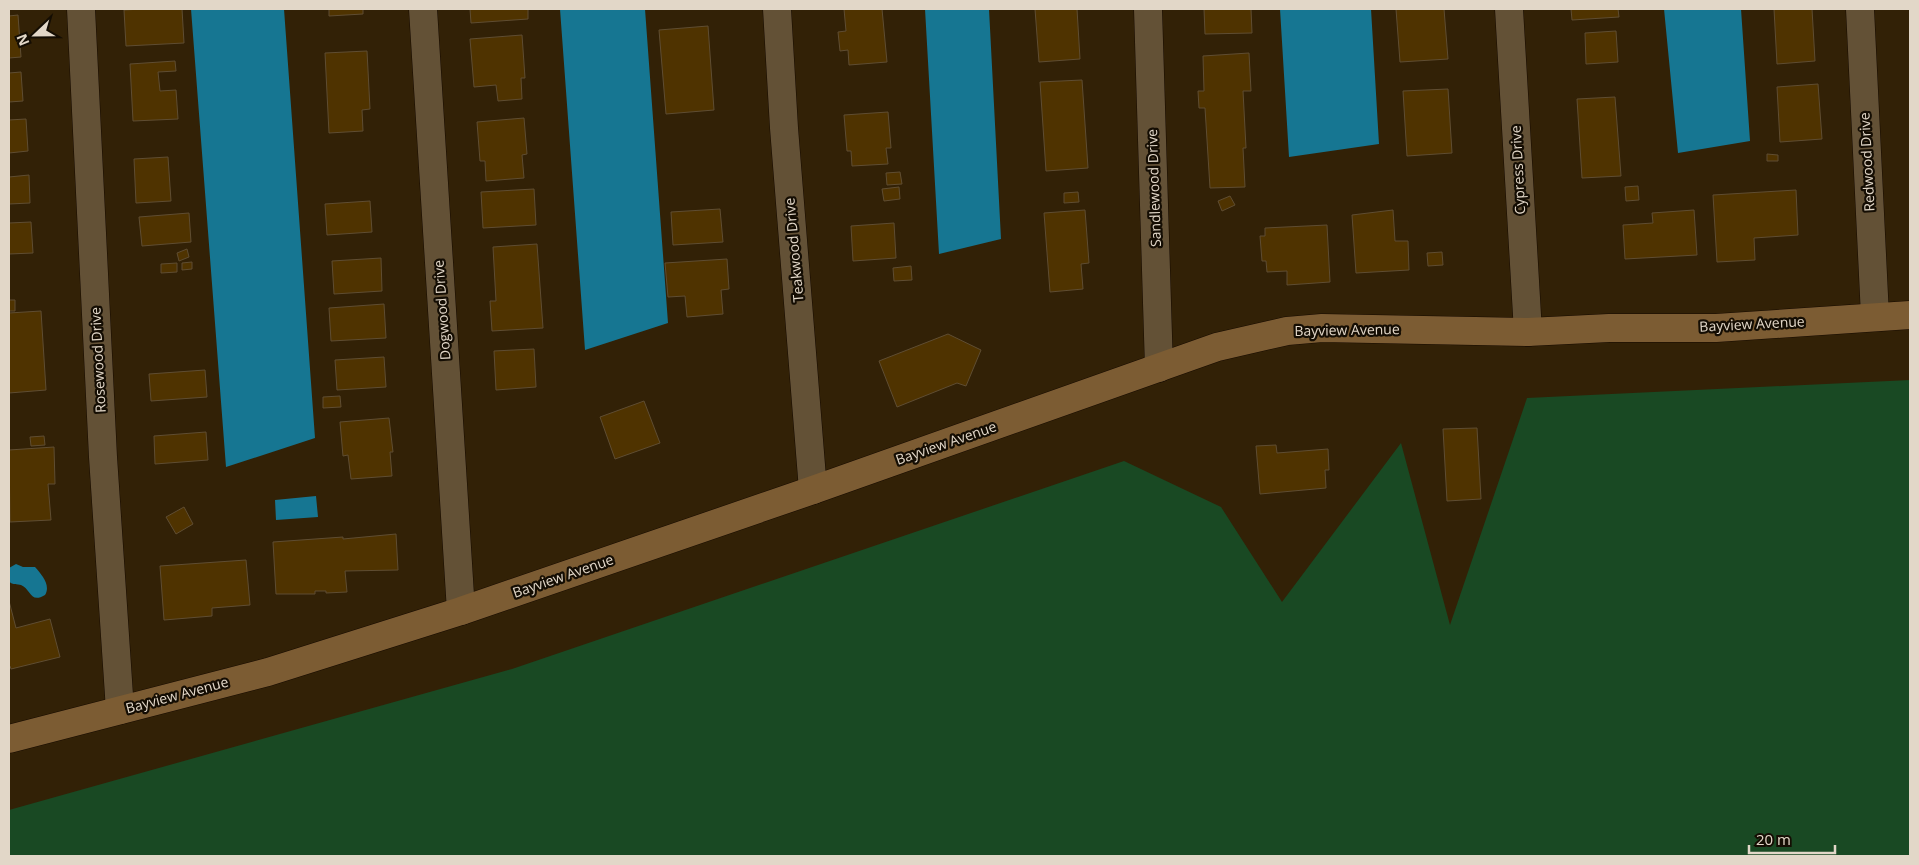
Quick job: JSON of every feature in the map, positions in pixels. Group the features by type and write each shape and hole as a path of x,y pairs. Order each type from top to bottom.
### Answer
{"main road":[{"name":"Bayview Avenue","path":"9,739 268,672 461,611 813,490 1217,347 1287,331 1322,328 1528,332 1609,328 1716,328 1910,315"}],"street":[{"name":"Rosewood Drive","path":"80,9 103,457 120,710"},
{"name":"Dogwood Drive","path":"423,9 461,611"},
{"name":"Teakwood Drive","path":"777,9 784,128 813,490"},
{"name":"Sandlewood Drive","path":"1148,9 1159,368"},
{"name":"Cypress Drive","path":"1509,9 1528,332"},
{"name":"Redwood Drive","path":"1860,9 1875,316"}],"green space":[{"path":"1910,380 1910,856 9,856 9,810 512,669 1124,461 1221,507 1282,602 1401,443 1450,625 1527,398"}],"water":[{"path":"191,9 284,9 315,438 226,467"},
{"path":"560,9 645,9 668,323 585,350"},
{"path":"925,9 989,9 1001,239 939,254"},
{"path":"1280,9 1371,9 1379,144 1289,157"},
{"path":"1664,9 1741,9 1750,141 1678,153"},
{"path":"316,496 318,517 276,520 275,500"},
{"path":"16,564 23,567 35,567 46,584 47,591 45,595 33,597 21,585 13,584 9,581 9,568"}],"building":[{"path":"182,9 184,43 126,46 124,10"},
{"path":"329,9 363,9 363,14 329,16"},
{"path":"470,9 528,9 528,19 471,23"},
{"path":"844,9 882,9 887,62 849,65 848,50 840,51 838,32 846,31"},
{"path":"1035,9 1077,9 1080,59 1039,62"},
{"path":"1204,9 1251,9 1252,33 1205,34"},
{"path":"1396,9 1444,9 1448,59 1400,62"},
{"path":"1571,9 1618,9 1619,17 1572,20"},
{"path":"1774,9 1812,9 1815,61 1777,64"},
{"path":"18,15 21,57 9,58 9,16"},
{"path":"708,26 714,110 666,114 659,30"},
{"path":"1616,31 1618,62 1586,64 1585,33"},
{"path":"522,35 525,78 521,78 522,99 498,101 496,85 474,87 470,39"},
{"path":"367,51 370,109 362,110 363,131 329,133 325,53"},
{"path":"1249,53 1251,91 1243,91 1246,148 1243,148 1245,187 1210,188 1205,108 1199,108 1198,91 1204,91 1203,56"},
{"path":"175,61 176,71 158,72 160,91 176,90 178,119 133,121 130,64"},
{"path":"21,72 23,101 9,102 9,73"},
{"path":"1082,80 1088,168 1046,171 1040,82"},
{"path":"1818,84 1822,139 1780,142 1777,87"},
{"path":"1448,89 1452,153 1407,156 1403,91"},
{"path":"1615,97 1621,176 1582,178 1577,99"},
{"path":"888,112 891,148 886,148 888,164 852,166 851,151 847,151 844,115"},
{"path":"524,118 527,154 522,155 524,178 486,181 485,161 480,161 477,122"},
{"path":"26,119 28,151 9,153 9,120"},
{"path":"1767,154 1778,155 1778,161 1767,161"},
{"path":"168,157 171,201 136,203 134,159"},
{"path":"900,172 902,184 887,185 886,173"},
{"path":"29,175 30,203 9,204 9,177"},
{"path":"1638,186 1639,200 1626,201 1625,187"},
{"path":"899,187 900,199 884,201 882,189"},
{"path":"534,189 536,225 483,228 481,192"},
{"path":"1796,190 1798,235 1754,238 1755,260 1717,262 1713,195"},
{"path":"1078,192 1079,202 1064,203 1064,193"},
{"path":"1230,196 1235,205 1222,211 1218,201"},
{"path":"370,201 372,232 327,235 325,204"},
{"path":"720,209 723,242 673,245 671,212"},
{"path":"1085,210 1089,263 1081,264 1083,289 1050,292 1044,213"},
{"path":"1393,210 1395,241 1408,241 1409,270 1356,273 1352,215"},
{"path":"1694,210 1697,255 1625,259 1623,225 1653,223 1652,213"},
{"path":"189,213 191,242 142,246 139,217"},
{"path":"31,222 33,253 9,254 9,223"},
{"path":"894,223 896,258 853,261 851,226"},
{"path":"1327,225 1330,282 1287,285 1287,271 1267,272 1266,261 1262,261 1260,236 1265,236 1265,228"},
{"path":"537,244 543,328 492,331 490,301 496,301 493,247"},
{"path":"187,249 189,257 179,261 177,253"},
{"path":"1442,252 1443,265 1428,266 1427,253"},
{"path":"381,258 382,291 334,294 332,261"},
{"path":"727,259 729,289 721,290 723,314 687,317 685,296 668,297 665,263"},
{"path":"192,262 192,269 182,270 182,263"},
{"path":"177,263 177,272 161,273 161,264"},
{"path":"911,266 912,280 894,281 893,268"},
{"path":"9,300 15,300 15,311 9,311"},
{"path":"384,304 386,338 331,341 329,308"},
{"path":"41,311 46,390 9,393 9,313"},
{"path":"948,334 981,350 966,386 957,383 897,407 879,361"},
{"path":"534,349 536,387 496,390 494,351"},
{"path":"384,357 386,387 337,390 335,360"},
{"path":"205,370 207,397 151,401 149,374"},
{"path":"340,396 341,407 323,408 323,397"},
{"path":"644,401 660,443 615,459 600,417"},
{"path":"389,418 393,452 390,452 392,476 351,479 348,455 343,456 340,422"},
{"path":"1477,428 1481,499 1447,501 1443,429"},
{"path":"206,432 208,460 155,464 154,436"},
{"path":"44,436 45,445 31,446 30,437"},
{"path":"1276,445 1277,453 1328,449 1329,470 1325,470 1326,488 1260,494 1256,446"},
{"path":"54,447 55,484 48,484 51,520 10,522 9,450"},
{"path":"184,507 193,524 176,534 166,517"},
{"path":"396,534 398,570 345,571 347,592 326,593 326,591 315,591 315,594 276,594 273,542 343,537 343,539"},
{"path":"246,560 250,605 212,608 212,616 164,620 160,566"},
{"path":"9,601 16,628 50,619 60,657 11,669 9,666"}]}
